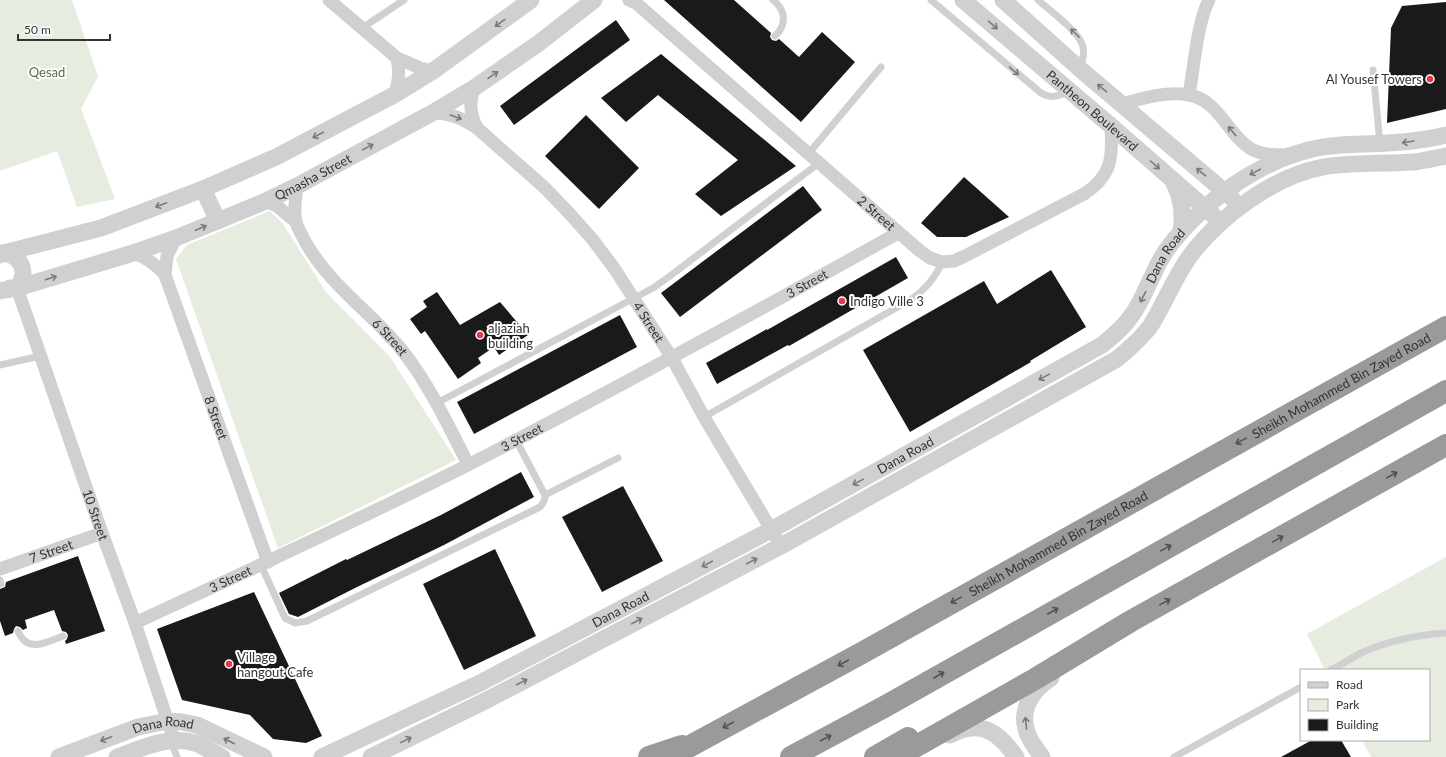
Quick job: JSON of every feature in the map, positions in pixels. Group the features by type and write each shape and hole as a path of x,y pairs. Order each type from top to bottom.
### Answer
{"highway":[{"name":"Sheikh Mohammed Bin Zayed Road","path":"670,757 860,654 1446,327"},
{"path":"792,757 891,703 1446,391"},
{"path":"897,757 1035,679 1131,621 1446,445"},
{"path":"875,757 1026,672 1093,643"},
{"path":"649,757 705,737"}],"street":[{"path":"329,0 397,58 420,68 433,71"},
{"path":"1,251 101,228 203,189 276,157 394,95 433,71 531,0"},
{"name":"Qmasha Street","path":"0,291 17,288 133,253 176,238 266,201 298,186 432,113 474,88 539,43 594,0"},
{"name":"Pantheon Boulevard","path":"963,0 1221,222"},
{"name":"Pantheon Boulevard","path":"1003,0 1080,69 1242,206"},
{"path":"1189,95 1200,28 1209,0"},
{"name":"2 Street","path":"633,1 809,153 898,233 930,258 942,262"},
{"path":"394,95 398,83 399,71 397,58"},
{"name":"4 Street","path":"474,88 470,108 472,119 477,128"},
{"path":"1122,104 1155,96 1189,95 1210,105 1219,113 1243,143 1252,149 1262,153 1291,156"},
{"name":"4 Street","path":"432,113 444,113 456,116 477,128 544,187 593,240 610,263 672,358 704,417 781,546"},
{"path":"942,262 954,261 965,256 1094,188 1109,168 1112,156 1111,126"},
{"name":"Dana Road","path":"322,757 480,684 772,530 1102,345 1119,331 1133,315 1144,296 1153,273 1181,232 1204,208 1245,177 1268,165 1315,149 1340,145 1402,143 1446,135"},
{"name":"Dana Road","path":"371,757 489,699 781,546 1117,359 1136,344 1151,325 1173,282 1200,242 1221,222 1267,189 1300,173 1322,168 1345,165 1414,162 1446,156"},
{"path":"1173,181 1179,193 1182,206 1183,219 1181,232"},
{"name":"6 Street","path":"298,186 295,210 296,222 302,235 330,277 388,334 419,373 437,403 468,464"},
{"path":"203,189 218,221"},
{"name":"6 Street","path":"266,201 277,206 296,222"},
{"name":"3 Street","path":"135,623 264,563 516,440 672,358 898,233"},
{"name":"8 Street","path":"165,275 167,256 170,247 176,238"},
{"path":"0,282 6,287 17,288 23,278 22,266 15,256 1,251"},
{"name":"8 Street","path":"133,253 151,261 159,267 165,275 264,563"},
{"name":"10 Street","path":"17,288 102,534 135,623 168,721 174,746"},
{"name":"7 Street","path":"0,569 102,534"},
{"path":"1042,757 1030,740 1026,731 1025,711 1028,701 1033,693 1048,680 1109,642 1131,621"},
{"name":"Dana Road","path":"59,757 124,732 153,723 168,721 197,725 264,757"},
{"path":"909,757 956,732 975,728 989,731 1002,738 1016,757"},
{"name":"Dana Road","path":"117,757 146,746 174,746 187,741 222,757"}],"lane":[{"path":"362,28 404,0"},
{"path":"773,0 782,10 784,20 782,29 775,36"},
{"path":"931,0 1041,93 1053,97 1070,92"},
{"path":"1038,0 1082,41 1084,47 1080,69"},
{"path":"809,153 881,67"},
{"path":"1373,70 1380,144"},
{"path":"437,403 633,298 670,276 819,163"},
{"path":"704,417 921,293 937,274 942,262"},
{"path":"0,365 40,356"},
{"path":"264,563 285,618 295,623 301,623 540,507 544,504 545,495 516,440"},
{"path":"545,495 618,458"},
{"path":"18,631 26,643 34,645 63,636"},
{"path":"1333,669 1380,646 1419,636 1446,633"},
{"path":"1174,757 1300,688"}],"green space":[{"name":"Qesad","path":"0,0 72,0 98,76 81,109 115,199 77,207 57,151 0,171"},
{"path":"270,211 283,224 326,292 390,357 456,460 278,548 176,259 187,245"},
{"path":"1446,557 1446,757 1371,757 1363,741 1430,741 1430,669 1324,669 1307,634"}],"building":[{"path":"664,0 734,0 771,33 770,37 772,40 776,41 779,39 799,57 822,32 855,62 801,122"},
{"name":"Al Yousef Towers","path":"1446,2 1446,109 1387,123 1391,28 1402,6"},
{"path":"616,20 630,40 514,125 500,106"},
{"path":"661,54 796,166 721,216 695,194 738,160 658,95 626,122 601,98"},
{"path":"586,115 639,168 599,209 545,156"},
{"path":"964,177 1009,217 966,237 937,237 921,223"},
{"path":"803,186 822,210 680,317 661,293"},
{"name":"Indigo Ville 3","path":"896,257 908,278 789,346 788,345 717,384 706,363"},
{"path":"1051,270 1086,327 1030,361 1031,362 910,432 863,350 984,281 997,304"},
{"name":"aljaziah building","path":"437,292 460,325 500,302 528,335 499,355 494,347 478,358 481,363 458,379 425,331 421,334 410,319 427,307 423,301"},
{"path":"620,315 637,347 474,434 457,402"},
{"path":"521,472 534,497 444,545 298,617 289,614 279,593 346,559 347,560 441,515"},
{"path":"623,486 663,561 602,592 562,517"},
{"path":"495,549 536,636 464,670 423,584"},
{"path":"78,556 105,631 66,644 65,641 68,635 66,632 62,631 54,610 25,620 27,628 23,630 16,626 13,633 5,636 0,621 0,589 5,587 6,582"},
{"name":"Village hangout Cafe","path":"254,592 322,736 306,743 273,739 250,715 182,700 157,629"},
{"path":"1310,741 1342,741 1351,757 1281,757"}],"place":[{"name":"Al Yousef Towers","path":"1430,79"},
{"name":"Indigo Ville 3","path":"842,301"},
{"name":"aljaziah building","path":"480,335"},
{"name":"Village hangout Cafe","path":"229,664"}]}
